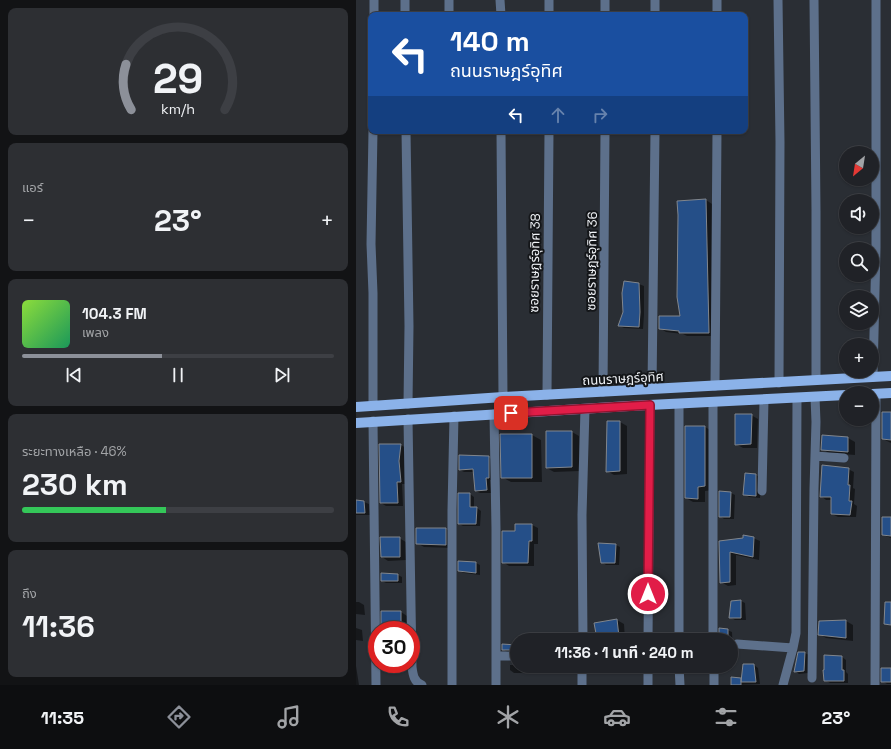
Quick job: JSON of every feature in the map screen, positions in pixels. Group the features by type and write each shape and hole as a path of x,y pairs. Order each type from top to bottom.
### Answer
{"main road":[{"name":"ถนนราษฎร์อุทิศ","path":"879,377 891,376"},
{"name":"ถนนราษฎร์อุทิศ","path":"356,407 503,397 854,378"},
{"path":"879,394 891,393"},
{"path":"356,423 650,405 839,396"}],"street":[{"path":"374,0 374,12"},
{"path":"405,0 405,12"},
{"path":"449,0 449,12"},
{"path":"500,0 500,12"},
{"path":"549,0 549,12"},
{"path":"605,0 605,12"},
{"path":"655,0 655,12"},
{"path":"717,0 717,12"},
{"path":"778,0 780,142 779,383"},
{"path":"814,0 816,380"},
{"path":"874,338 876,248 876,0"},
{"path":"373,134 371,244 373,292 373,406"},
{"path":"406,134 408,404"},
{"path":"501,134 503,397"},
{"name":"ซอยราษฎร์อุทิศ 38","path":"546,395 549,134"},
{"name":"ซอยราษฎร์อุทิศ 36","path":"603,392 605,134"},
{"path":"652,389 655,134"},
{"path":"715,386 717,134"},
{"path":"812,678 815,397"},
{"path":"783,685 794,648 796,633 797,398"},
{"path":"762,491 764,400"},
{"path":"713,403 713,633"},
{"path":"679,404 679,633"},
{"path":"648,633 650,405"},
{"path":"583,633 582,515 585,409"},
{"path":"494,414 496,685"},
{"path":"452,685 452,510 454,416"},
{"path":"408,419 412,668 413,676 418,684 422,685"},
{"path":"373,421 376,685"},
{"path":"874,426 875,685"},
{"path":"815,456 844,458"},
{"path":"738,644 794,648"},
{"path":"496,656 510,656"},
{"path":"582,673 582,685"},
{"path":"648,673 648,685"},
{"path":"679,673 680,685"},
{"path":"714,673 714,685"}],"building":[{"path":"706,199 709,333 679,333 679,331 659,329 659,316 680,316 677,297 677,201"},
{"path":"624,281 639,283 639,327 618,326 623,312 622,293"},
{"path":"882,412 891,412 891,440 882,439"},
{"path":"735,414 752,414 751,444 735,445"},
{"path":"607,421 620,421 620,471 606,472"},
{"path":"685,426 705,426 705,486 698,487 698,499 685,498"},
{"path":"546,431 572,431 572,467 546,468"},
{"path":"500,434 532,434 532,478 501,478"},
{"path":"822,435 848,437 848,452 821,450"},
{"path":"379,444 401,444 399,461 401,482 397,482 398,503 380,503"},
{"path":"459,455 489,456 489,478 486,478 487,490 475,491 473,469 459,470"},
{"path":"822,465 849,468 849,501 852,501 850,515 831,514 831,497 820,497"},
{"path":"745,473 756,474 756,496 743,495"},
{"path":"719,491 731,492 730,517 719,517"},
{"path":"458,493 470,493 470,507 477,507 476,524 458,524"},
{"path":"356,500 364,501 365,513 356,513"},
{"path":"882,517 891,517 891,536 882,535"},
{"path":"515,524 532,524 532,541 529,541 528,563 502,563 502,531 515,531"},
{"path":"416,528 446,528 446,545 416,544"},
{"path":"743,535 754,537 753,557 730,552 730,582 720,583 719,541 743,538"},
{"path":"380,537 400,537 400,557 381,557"},
{"path":"598,543 616,544 615,563 601,563"},
{"path":"458,561 476,562 476,573 458,571"},
{"path":"381,573 398,574 398,581 381,581"},
{"path":"741,600 741,618 729,618 731,601"},
{"path":"885,602 891,602 891,625 884,624"},
{"path":"381,611 401,611 401,621 381,621"},
{"path":"617,619 619,633 596,633 594,623"},
{"path":"846,620 846,638 818,635 819,621"},
{"path":"719,628 728,629 728,633 719,633"},
{"path":"502,644 510,645 510,650 502,650"},
{"path":"798,652 805,652 804,671 794,672"},
{"path":"824,655 842,656 844,681 824,681"},
{"path":"743,664 754,664 756,682 741,682"},
{"path":"881,668 891,668 891,682 881,682"},
{"path":"731,677 741,678 741,685 731,685"}],"route":[{"path":"511,413 650,405 648,594"}]}
